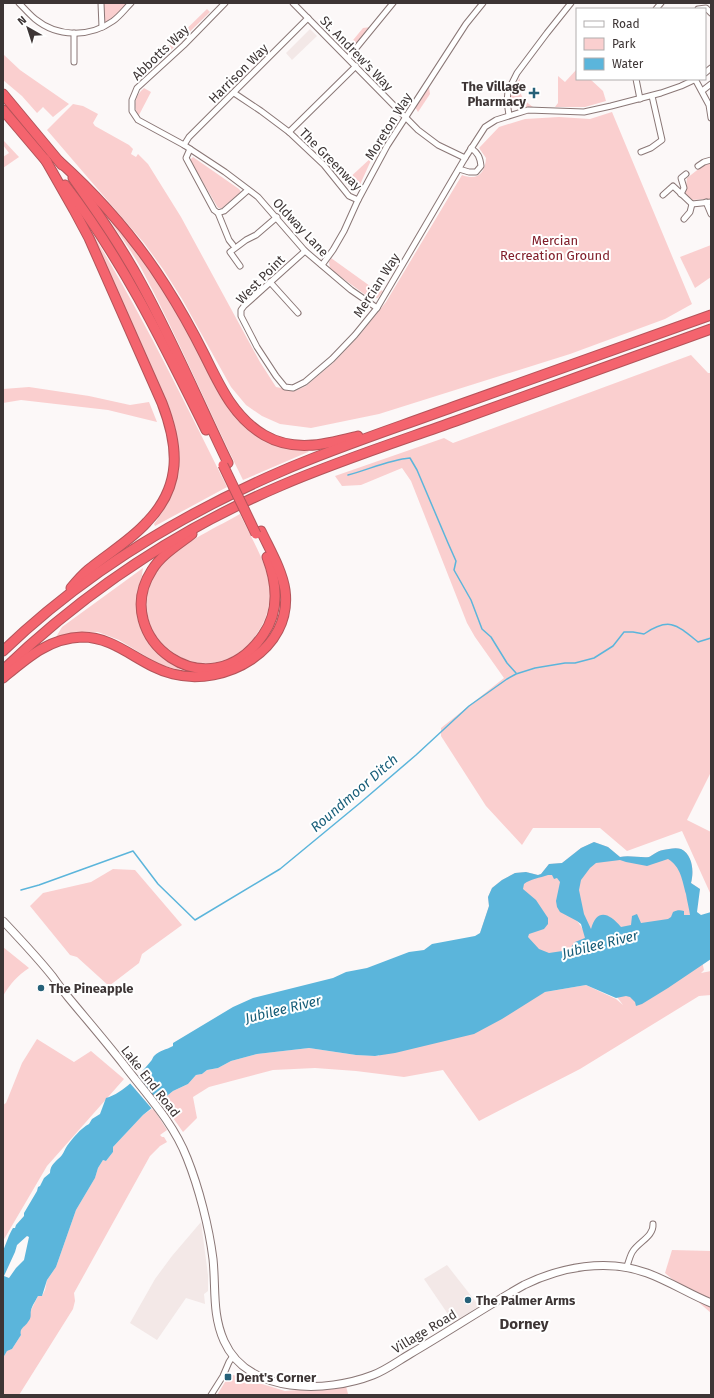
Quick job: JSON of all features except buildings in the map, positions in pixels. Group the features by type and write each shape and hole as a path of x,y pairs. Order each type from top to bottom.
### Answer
{"highway":[{"path":"3,94 59,161 99,215 140,282 173,345 258,533 279,572 285,590 285,603 280,624 274,637 265,649 247,663 215,676 178,676 155,668 112,643 81,637 62,640 40,649 3,678"},
{"path":"3,110 45,159 80,204 122,268 226,464"},
{"path":"3,651 48,611 87,571 147,523 156,511 169,487 173,476 175,459 172,435 162,403 88,238 45,159"},
{"path":"59,161 84,183 132,238 151,263 183,315 229,401 245,420 256,430 279,442 294,446 312,446 335,442 423,418"},
{"path":"48,611 130,550 173,524 217,501 283,470 423,418 711,315"},
{"path":"3,670 54,624 111,580 174,539 219,515 280,486 342,462 711,329"},
{"path":"219,515 163,558 152,569 146,581 142,604 146,628 158,647 173,660 196,668 207,669 223,666 235,662 246,654 266,632 275,604 275,583 258,533"}],"main road":[{"name":"Lake End Road","path":"3,921 52,976 160,1109 176,1134 187,1157 197,1188 213,1259 214,1300 217,1318 224,1342 233,1356"},
{"name":"Village Road","path":"233,1356 245,1368 264,1379 284,1384 310,1386 343,1383 374,1375 436,1339 490,1304 541,1277 589,1266 627,1266 648,1273 695,1297 711,1303"}],"street":[{"path":"19,3 35,19 52,29 65,33 86,32 102,27 113,21 131,3"},
{"path":"101,3 102,27"},
{"name":"Abbotts Way","path":"184,145 138,120 132,111 132,100 137,88 225,3"},
{"name":"St. Andrew's Way","path":"293,3 418,130 438,145 465,158"},
{"path":"348,58 394,3"},
{"name":"Moreton Way","path":"322,265 344,231 386,146 466,24 483,3"},
{"path":"509,115 507,102 508,91 518,73 571,3"},
{"name":"Harrison Way","path":"184,145 189,137 308,18"},
{"path":"74,33 74,62"},
{"name":"The Greenway","path":"289,132 356,66"},
{"path":"636,80 640,99"},
{"name":"Mercian Way","path":"285,386 293,388 305,382 316,373 355,335 377,308 465,158 485,127 496,120 528,110 584,112 652,96 694,80"},
{"path":"696,80 709,105 711,118"},
{"path":"702,91 711,84"},
{"name":"The Greenway","path":"234,93 289,132 324,165 349,196 358,200"},
{"path":"641,152 651,148 662,140 652,96"},
{"name":"Oldway Lane","path":"184,145 225,172 258,197 305,251 351,290 377,308"},
{"path":"459,169 469,172 476,172 481,166 480,158 471,148"},
{"path":"190,149 186,158 214,210 218,213 229,240 234,245"},
{"path":"698,166 711,160"},
{"path":"681,194 684,188 681,178 686,174"},
{"path":"663,195 673,186 692,204 709,202 711,214"},
{"path":"218,213 224,211 248,190"},
{"path":"684,220 690,212 692,204"},
{"path":"240,266 230,252 246,240 256,235 277,218"},
{"name":"West Point","path":"285,386 276,376 257,347 241,316 241,310 305,251"},
{"path":"270,282 298,313"},
{"path":"627,1266 632,1251 650,1234 653,1224"},
{"path":"211,1395 233,1356"}],"shaded area":[{"path":"310,29 317,36 292,60 286,53"},
{"path":"201,1222 208,1275 208,1291 204,1294 205,1304 186,1298 157,1340 130,1323 155,1279 172,1256"},
{"path":"447,1265 479,1306 454,1323 424,1279"}],"green space":[{"path":"104,3 128,3 116,16 106,23 104,21"},
{"path":"207,9 210,12 168,53 165,50"},
{"path":"371,27 354,47 351,49 349,48 349,45 363,28"},
{"path":"3,54 20,70 69,104 53,117 43,107 37,113 22,96 3,80"},
{"path":"576,70 576,80 591,80 603,91 606,101 585,107 555,107 558,103 558,76 565,82"},
{"path":"520,78 521,95 525,101 533,107 518,108 513,105 511,101 512,93"},
{"path":"429,87 430,94 418,112 415,107"},
{"path":"144,88 151,92 138,116 135,104 137,97"},
{"name":"Mercian Recreation Ground","path":"73,104 83,106 98,114 93,123 95,126 129,145 133,149 131,154 136,157 138,154 148,164 181,217 260,362 276,387 295,391 306,386 333,363 358,337 386,302 462,175 472,177 482,172 486,158 479,148 499,127 525,119 559,117 590,119 612,112 692,304 665,319 570,354 379,414 311,428 280,424 262,416 246,405 231,387 182,299 163,269 144,243 47,130"},
{"path":"4,141 19,157 3,168 3,157 9,153 3,145"},
{"path":"373,156 358,189 352,191 345,182"},
{"path":"193,157 239,189 241,192 222,208 218,208 190,160"},
{"path":"711,161 711,199 691,200 685,194 687,178"},
{"path":"111,222 127,238 153,274 230,410 295,449 309,451 308,452 243,480 155,294 138,262"},
{"path":"86,223 142,320 177,386 227,487 155,526 154,524 170,498 178,474 178,448 173,418"},
{"path":"711,245 711,277 695,288 680,257"},
{"path":"331,258 370,286 383,291 378,298 371,299 330,269 329,262"},
{"path":"691,355 708,373 711,373 711,772 687,820 711,832 711,895 682,831 627,851 600,828 533,828 522,845 486,806 441,736 441,728 504,678 467,623 411,481 402,468 361,485 342,486 335,476 444,438 453,443"},
{"path":"29,387 89,396 130,405 149,402 157,422 108,410 21,400 3,403 3,389"},
{"path":"240,514 261,556 267,574 270,597 266,617 256,635 247,646 237,654 225,660 213,663 201,663 188,660 176,655 165,646 152,630 146,600 153,577 166,561 185,545"},
{"path":"143,568 139,612 144,632 156,651 180,670 160,665 119,640 98,632 56,637 62,627"},
{"path":"594,842 608,847 620,857 649,857 657,852 674,848 679,848 685,852 692,864 691,883 700,889 691,918 670,924 592,936 573,915 587,935 586,940 571,950 546,957 480,933 489,906 488,897 492,888 502,880 515,873 526,872 538,875 541,874 549,864 562,863 581,848"},
{"path":"113,869 135,870 182,925 142,954 139,963 109,986 77,957 70,955 30,906 43,893 91,882"},
{"path":"3,947 29,968 14,980 3,996"},
{"path":"701,957 704,970 701,973 711,971 711,995 699,996 580,1069 479,1121 443,1070 404,1077 315,1068 273,1070 209,1087 193,1097 197,1118 183,1132 161,1101 173,1091 188,1084 196,1075 202,1074 207,1070 218,1068 231,1061 257,1054 309,1048 356,1055 379,1056 381,1049 545,992 586,985 616,999 623,1005 617,997"},
{"path":"37,1039 74,1062 91,1051 124,1079 47,1166 3,1241 3,1105 6,1103 22,1063"},
{"path":"153,1108 167,1130 160,1135 164,1137 167,1142 160,1146 150,1156 74,1293 75,1301 73,1309 19,1395 3,1395 3,1358 7,1351 12,1349 21,1335 20,1332 28,1322 31,1310 38,1296 42,1296 45,1290 47,1280 56,1267 76,1210 95,1178 98,1168 103,1160 106,1161 113,1152 113,1147 143,1115"},
{"path":"672,1250 711,1251 711,1313 665,1273"},
{"path":"230,1374 285,1391 346,1386 348,1394 217,1395"}],"water":[{"name":"Jubilee River","path":"594,842 608,847 620,857 649,857 657,852 674,848 679,848 685,852 692,864 691,883 700,889 697,912 701,915 711,912 711,959 668,988 636,1006 635,1002 630,997 626,996 616,998 586,985 545,992 502,1019 474,1034 395,1053 375,1056 356,1055 309,1048 257,1054 231,1061 218,1068 207,1070 202,1074 196,1075 188,1084 173,1091 143,1115 113,1147 113,1152 106,1161 103,1160 98,1168 95,1178 76,1210 56,1267 47,1280 42,1296 38,1296 32,1308 30,1319 21,1331 21,1335 12,1349 7,1351 3,1358 3,1251 10,1233 24,1216 24,1213 38,1187 44,1178 50,1173 52,1165 62,1155 77,1134 89,1124 92,1119 100,1114 106,1098 113,1096 131,1083 159,1052 173,1046 173,1043 233,1007 253,998 333,978 346,972 367,968 409,952 424,950 432,944 475,936 480,933 489,906 488,897 492,888 502,880 515,873 526,872 538,875 541,874 549,864 562,863 581,848","holes":["668,859 676,866 680,874 690,915 684,915 684,911 680,910 673,912 671,917 668,919 641,923 637,914 632,916 631,925 621,927 612,918 600,915 594,922 591,929 584,914 579,890 581,880 590,868 596,863 620,860 647,866","552,875 554,879 557,878 560,882 556,901 557,907 560,912 581,924 585,938 575,942 569,950 549,953 539,949 528,937 529,934 544,929 548,924 548,918 536,900 523,889 524,884 532,880","27,1236 29,1237 24,1260 9,1278 4,1276 17,1245"]}],"pier":[{"path":"136,1075 161,1104 153,1110 129,1082"}],"waterway":[{"path":"348,475 386,463 410,458 417,470 456,561 454,570 471,600 482,629 491,637 507,663 516,673"},
{"name":"Roundmoor Ditch","path":"21,890 133,851 158,884 195,920 280,869 416,755 469,706 516,674 535,668 565,663 575,663 594,658 613,646 624,632 644,634 666,624 678,627 698,642 711,638"}],"place":[{"name":"The Village Pharmacy","path":"534,93"},
{"name":"The Pineapple","path":"41,988"},
{"name":"The Palmer Arms","path":"468,1300"},
{"name":"Dent's Corner","path":"228,1377"}],"district":[{"name":"Dorney","path":"524,1324"}]}
